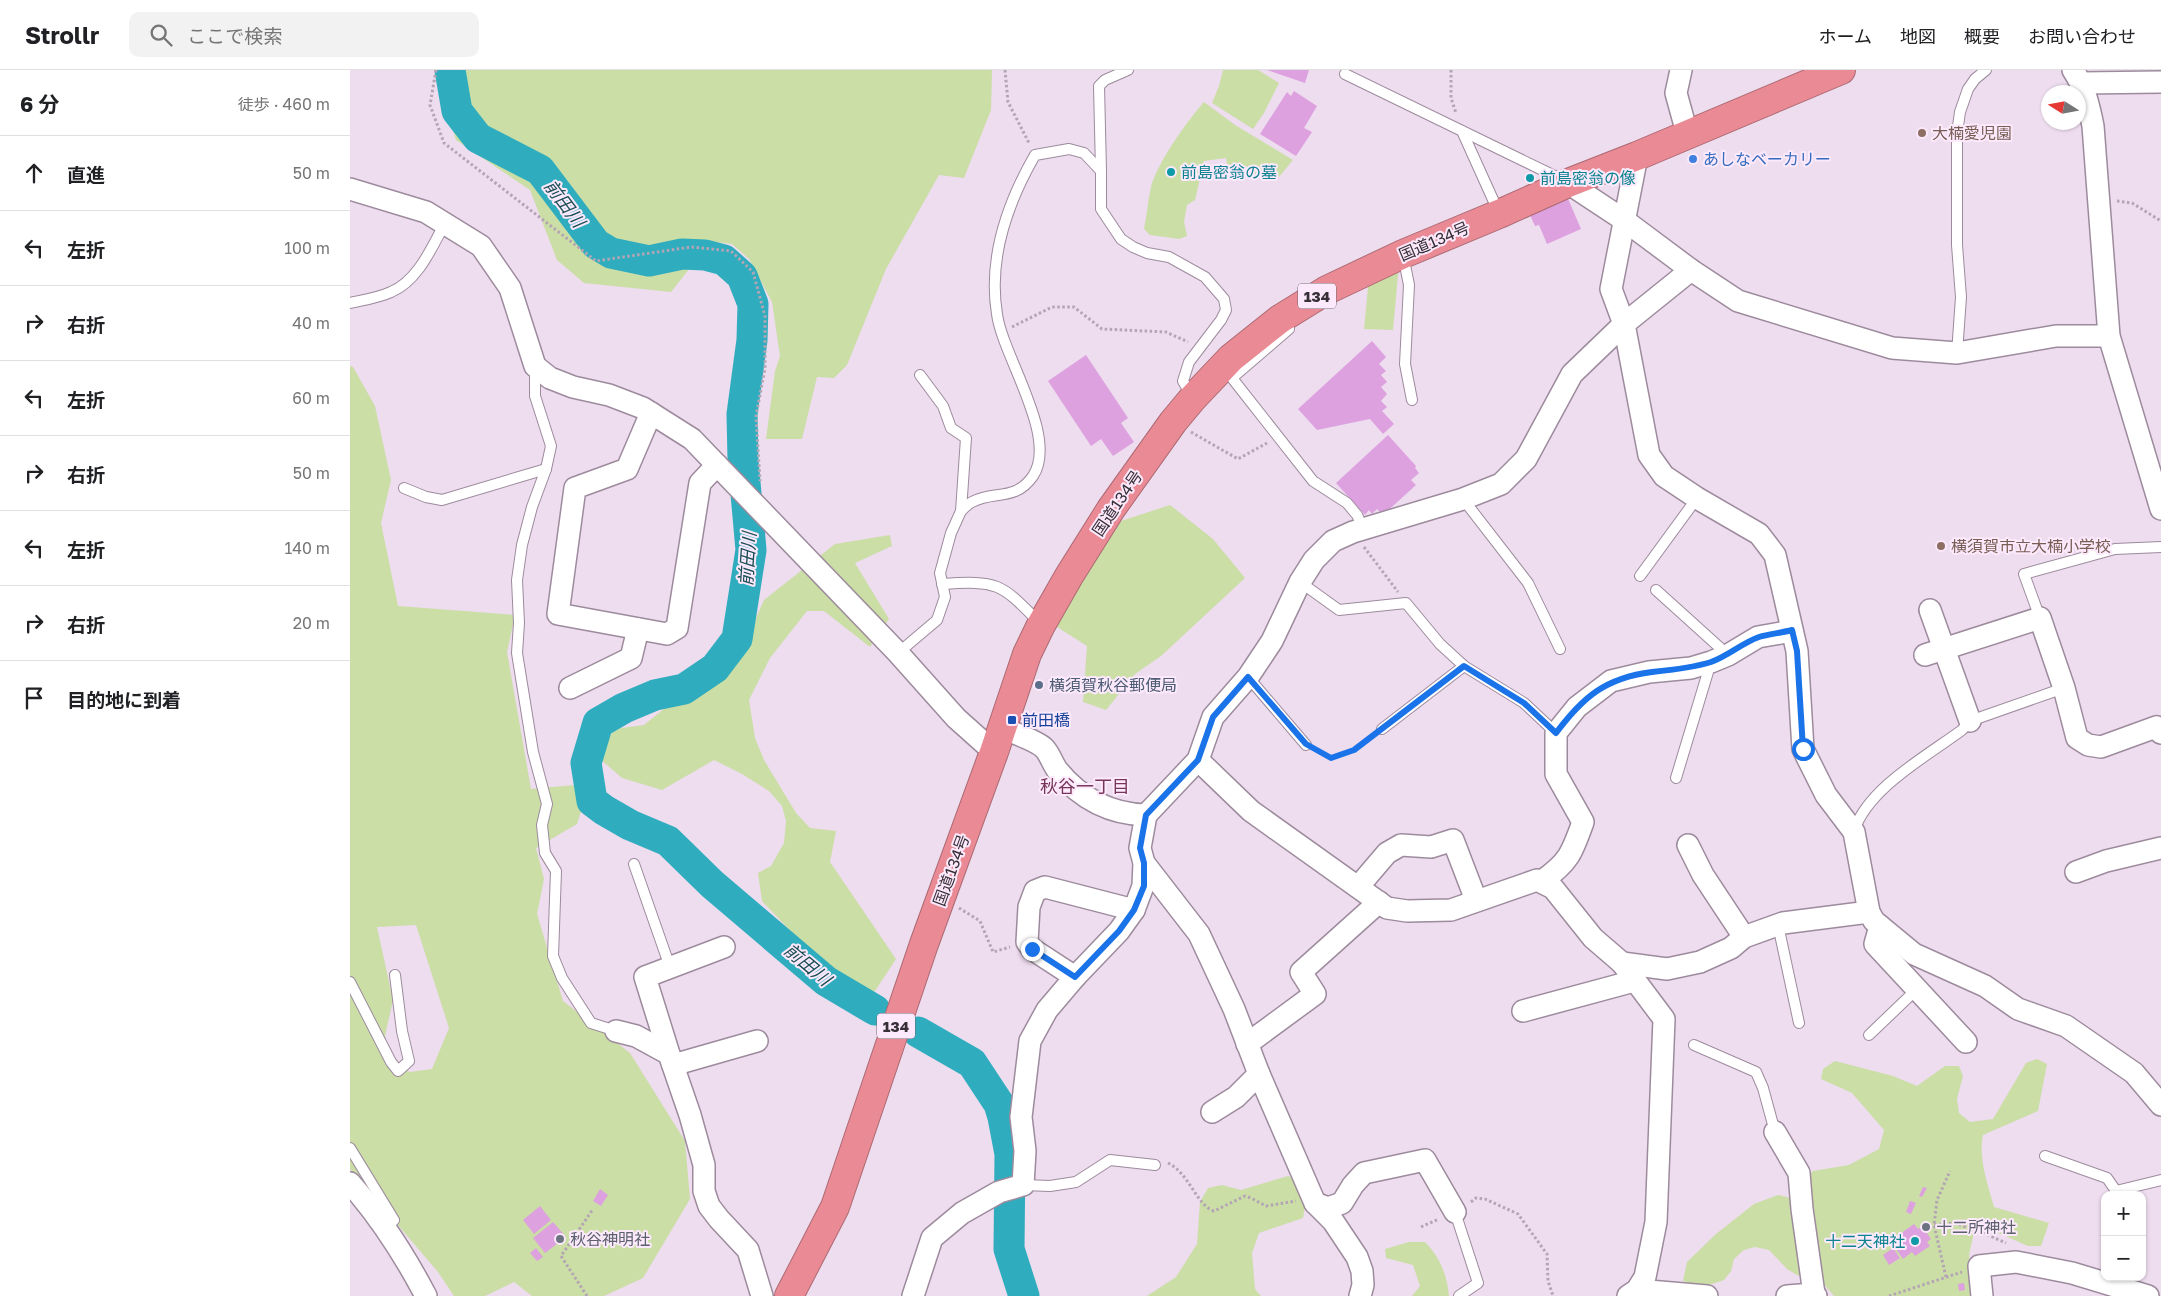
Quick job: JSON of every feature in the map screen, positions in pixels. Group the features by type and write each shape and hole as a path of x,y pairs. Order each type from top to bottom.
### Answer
{"highway":[{"name":"国道134号","path":"789,1296 834,1207 1027,654 1041,624 1111,509 1173,422 1193,398 1230,358 1280,319 1327,290 1403,254 1499,214 1568,182 1637,156 1687,133 1841,70"}],"street":[{"path":"1681,70 1676,93 1687,133"},
{"path":"2153,78 2077,76 2089,105 2093,126 2109,336 2161,509"},
{"path":"1637,156 1611,289 1624,324 1649,455 1664,476 1697,498 1759,534 1775,555 1797,651 1803,749 1826,795 1854,832 1875,919 1875,944 1966,1042"},
{"path":"1568,182 1624,220 1691,270 1738,300 1892,348 1957,353 2056,336 2109,336"},
{"path":"350,190 426,212 481,246 510,288 535,366 550,378 573,387 609,395 643,408 692,439 898,653 956,718 998,740 1044,748 1057,770 1073,787 1098,804 1125,815 1146,815"},
{"path":"914,1296 932,1238 962,1212 999,1192 1023,1184 1025,1151 1021,1117 1030,1041 1047,1010 1075,977 1119,931 1134,910 1144,886 1144,863 1140,848 1146,815 1198,760 1213,717 1248,677 1272,641 1300,582 1314,560 1333,541 1358,530 1463,498 1501,484 1526,459 1572,374 1624,324 1691,270"},
{"path":"651,413 627,470 575,488 558,614 667,634 677,628 700,483 717,465"},
{"path":"1930,610 1934,652 1970,721"},
{"path":"1934,652 2040,618 2064,688 2078,738 2088,745 2101,747 2156,727 2161,733"},
{"path":"570,688 631,658 638,629"},
{"path":"1542,881 1571,855 1583,822 1556,774 1556,733 1577,706 1611,681 1649,672 1691,668 1720,658 1758,637 1792,630"},
{"path":"1198,760 1250,811 1387,908 1407,911 1451,910 1537,880 1542,881 1553,888 1593,938 1628,972 1664,1019 1656,1222 1645,1277 1633,1293"},
{"path":"1358,887 1387,853 1401,845 1431,846 1453,840 1476,900"},
{"path":"1688,845 1703,875 1744,937"},
{"path":"2076,872 2106,861 2161,848"},
{"path":"1144,863 1199,934 1234,1009 1258,1074 1314,1201 1332,1221 1357,1257 1363,1278 1360,1296"},
{"path":"1075,977 1032,949 1027,942 1030,907 1035,891 1045,886 1134,910"},
{"path":"1247,1044 1315,994 1301,972 1379,902"},
{"path":"1523,1011 1628,972 1667,969 1700,962 1731,948 1744,937 1778,925 1875,919 1914,954 1985,986 2018,1009 2066,1026 2134,1073 2161,1104"},
{"path":"724,947 645,977 704,1165 704,1191 709,1206 719,1220 748,1250 762,1296"},
{"path":"616,1031 636,1036 671,1060 757,1041"},
{"path":"1212,1112 1236,1097 1258,1074"},
{"path":"1775,1132 1799,1173 1802,1209 1815,1295 1788,1296"},
{"path":"1314,1201 1328,1208 1342,1203 1353,1185 1364,1173 1425,1160 1455,1212"},
{"path":"350,1183 371,1207 415,1275 426,1296"},
{"path":"1982,1296 1979,1266 2016,1262 2072,1273 2085,1288 2117,1281 2148,1296"},
{"path":"1633,1293 1707,1296"}],"lane":[{"path":"1128,70 1105,80 1099,86 1102,209 1122,239 1133,247 1147,253 1169,257 1205,277 1224,299 1226,310 1189,362 1183,381 1193,398"},
{"path":"1957,353 1962,297 1957,245 1957,133 1960,112 1968,89 1986,70"},
{"path":"1345,74 1568,182"},
{"path":"1462,130 1499,214"},
{"path":"961,511 973,501 1018,491 1034,475 1039,453 1037,431 1020,374 1000,333 996,312 996,272 1002,232 1014,197 1035,155 1069,150 1084,153 1101,171"},
{"path":"350,303 391,292 400,287 421,266 445,223"},
{"path":"1403,254 1409,285 1405,364 1412,400"},
{"path":"1303,306 1298,321 1232,378 1313,481 1352,508 1358,530"},
{"path":"535,366 535,396 551,446 546,469 532,507 522,545 517,580 519,623 517,653 533,752 548,804 542,825 545,853 556,871 553,956 562,978 591,1023 616,1031"},
{"path":"898,653 937,620 945,598 940,574 951,533 961,511 966,438 951,428 943,406 920,374"},
{"path":"404,488 426,497 442,500 546,469"},
{"path":"1463,498 1528,583 1560,649"},
{"path":"1640,576 1697,498"},
{"path":"2040,618 2024,574 2115,549 2161,547"},
{"path":"942,584 976,582 994,584 1011,594 1041,624"},
{"path":"1300,582 1339,610 1406,602 1440,644 1464,666 1524,703 1556,733"},
{"path":"1656,590 1720,658 1676,778"},
{"path":"1382,730 1464,666"},
{"path":"1248,677 1306,744"},
{"path":"1854,832 1858,818 1872,800 1897,777 1962,730 1970,721 2064,688"},
{"path":"634,864 670,967"},
{"path":"1778,925 1799,1023"},
{"path":"350,982 391,1062 398,1071 409,1061 402,1031 395,975"},
{"path":"1869,1035 1917,990"},
{"path":"1694,1045 1756,1072 1764,1088 1775,1132"},
{"path":"350,1148 394,1220 385,1229"},
{"path":"2045,1156 2107,1178 2116,1191 2161,1180"},
{"path":"1023,1184 1050,1186 1076,1182 1110,1160 1156,1165"},
{"path":"1455,1212 1478,1283 1459,1296"}],"path":[{"path":"436,70 430,105 444,143 596,261 691,247 731,251 753,272 765,316 765,368 756,416 762,510"},
{"path":"1005,70 1008,102 1035,155"},
{"path":"1451,70 1451,98 1462,130"},
{"path":"2098,200 2132,203 2161,220"},
{"path":"1000,333 1052,307 1074,307 1102,329 1166,332 1200,348"},
{"path":"1173,422 1238,458 1279,437"},
{"path":"1358,530 1406,602"},
{"path":"1306,744 1331,758 1354,750 1382,730"},
{"path":"941,899 980,921 993,952 1027,942"},
{"path":"1156,1165 1167,1163 1175,1167 1191,1184 1206,1208 1214,1211 1234,1203 1245,1196 1266,1206 1314,1201"},
{"path":"1946,1277 1934,1226 1937,1200 1950,1171"},
{"path":"1485,1199 1518,1214 1536,1237 1547,1254 1548,1281 1553,1296"},
{"path":"587,1296 561,1256 593,1209"},
{"path":"1934,1226 1952,1222 1978,1230"},
{"path":"1889,1296 1979,1266"}],"green space":[{"path":"442,70 992,70 991,110 964,178 939,175 886,269 847,365 834,378 817,377 802,439 766,439 775,371 780,356 772,302 749,259 732,244 716,242 693,264 671,292 584,283 557,260 530,190 456,140 446,108"},
{"path":"1223,70 1258,70 1279,83 1264,113 1253,129 1212,103"},
{"path":"1204,102 1235,125 1293,160 1279,177 1229,175 1226,158 1204,161 1195,200 1187,205 1184,222 1187,236 1179,239 1150,235 1144,229 1154,177 1174,142"},
{"path":"1399,264 1393,330 1364,329 1369,277"},
{"path":"350,366 353,367 375,406 391,480 381,523 398,606 515,615 507,652 531,789 575,785 583,805 577,824 536,848 544,879 537,914 563,1001 630,1053 685,1141 690,1199 643,1278 604,1296 532,1296 514,1282 485,1296 454,1296 438,1272 350,1169","holes":["416,925 449,1028 432,1069 410,1072 391,1062 385,1036 393,1000 377,927"]},
{"path":"1170,505 1213,539 1245,578 1161,656 1135,674 1106,710 1083,702 1087,646 1051,623 1121,521"},
{"path":"890,535 892,546 855,563 889,619 870,647 824,611 807,611 770,658 749,700 755,738 764,760 796,813 810,828 836,831 830,862 896,959 871,997 837,980 762,901 758,873 771,866 784,843 786,821 782,806 769,791 742,774 714,760 662,790 622,778 599,758 614,729 644,725 665,708 736,662 764,600 835,544"},
{"path":"2037,1059 2047,1064 2038,1111 1983,1135 1982,1153 1984,1171 1994,1207 2049,1223 2041,1246 2028,1246 1976,1223 1969,1255 1975,1296 1834,1296 1820,1280 1797,1275 1787,1269 1769,1250 1755,1247 1744,1250 1734,1259 1731,1271 1724,1280 1703,1287 1683,1281 1687,1262 1716,1234 1754,1204 1778,1195 1791,1198 1813,1171 1849,1165 1879,1149 1884,1130 1852,1093 1821,1079 1823,1069 1835,1061 1893,1076 1917,1086 1945,1066 1959,1066 1963,1076 1957,1099 1959,1113 1970,1122 1993,1119 2026,1063"},
{"path":"1288,1176 1297,1180 1306,1202 1303,1218 1259,1233 1252,1253 1255,1289 1261,1296 1147,1296 1176,1277 1197,1244 1200,1202 1208,1188 1222,1185 1241,1190"},
{"path":"1409,1242 1425,1242 1435,1254 1447,1281 1449,1296 1412,1296 1420,1286 1413,1265 1386,1258 1385,1249"}],"building":[{"path":"1267,70 1309,70 1305,83"},
{"path":"1294,91 1317,106 1304,128 1312,132 1296,156 1260,134 1287,92 1291,96"},
{"path":"1566,194 1581,229 1547,244 1539,225 1535,226 1530,215"},
{"path":"1372,341 1386,357 1379,364 1386,371 1381,375 1387,382 1381,387 1387,394 1381,401 1387,407 1382,411 1394,424 1383,434 1370,419 1317,430 1298,409"},
{"path":"1086,355 1128,418 1121,423 1134,442 1113,456 1101,439 1091,446 1048,381"},
{"path":"1388,435 1416,466 1415,468 1419,473 1411,480 1416,485 1383,515 1377,509 1372,514 1369,510 1365,515 1336,483"},
{"path":"1923,1187 1927,1188 1922,1197 1919,1196"},
{"path":"600,1189 608,1195 601,1206 593,1201"},
{"path":"1910,1201 1916,1203 1911,1214 1906,1212"},
{"path":"540,1206 551,1220 534,1234 523,1220"},
{"path":"553,1222 566,1237 545,1253 533,1238"},
{"name":"十二天神社","path":"1914,1224 1918,1229 1922,1226 1931,1239 1927,1242 1930,1246 1915,1256 1912,1252 1903,1259 1894,1246 1904,1239 1900,1234"},
{"path":"536,1248 543,1257 537,1261 530,1253"},
{"path":"1893,1248 1900,1258 1889,1265 1883,1255"},
{"path":"1964,1283 1965,1290 1959,1291 1958,1284"}],"waterway":[{"name":"前田川","path":"450,70 457,111 478,138 540,170 596,244 611,253 649,261 682,254 705,255 724,260 742,276 753,304 752,340 742,414 743,460 751,550 737,639 715,668 684,689 655,695 624,708 598,723 586,763 592,801 630,825 668,841 712,884 826,981 875,1010"},
{"name":"前田川","path":"918,1032 972,1063 999,1104 1010,1154 1009,1249 1024,1296"}],"place":[{"name":"大楠愛児園","path":"1922,133"},
{"name":"あしなベーカリー","path":"1693,159"},
{"name":"前島密翁の墓","path":"1171,172"},
{"name":"前島密翁の像","path":"1530,178"},
{"name":"横須賀市立大楠小学校","path":"1941,546"},
{"name":"横須賀秋谷郵便局","path":"1039,685"},
{"name":"前田橋","path":"1012,720"},
{"name":"十二所神社","path":"1926,1227"},
{"name":"秋谷神明社","path":"560,1239"},
{"name":"十二天神社","path":"1915,1241"}],"district":[{"name":"秋谷一丁目","path":"1085,786"}],"route":[{"path":"1032,949 1075,977 1119,931 1134,910 1144,886 1144,863 1140,848 1146,815 1198,760 1213,717 1248,677 1306,744 1331,758 1354,750 1464,666 1524,703 1556,733 1577,706 1611,681 1649,672 1691,668 1728,655 1758,637 1792,630 1797,651 1803,749"}]}
